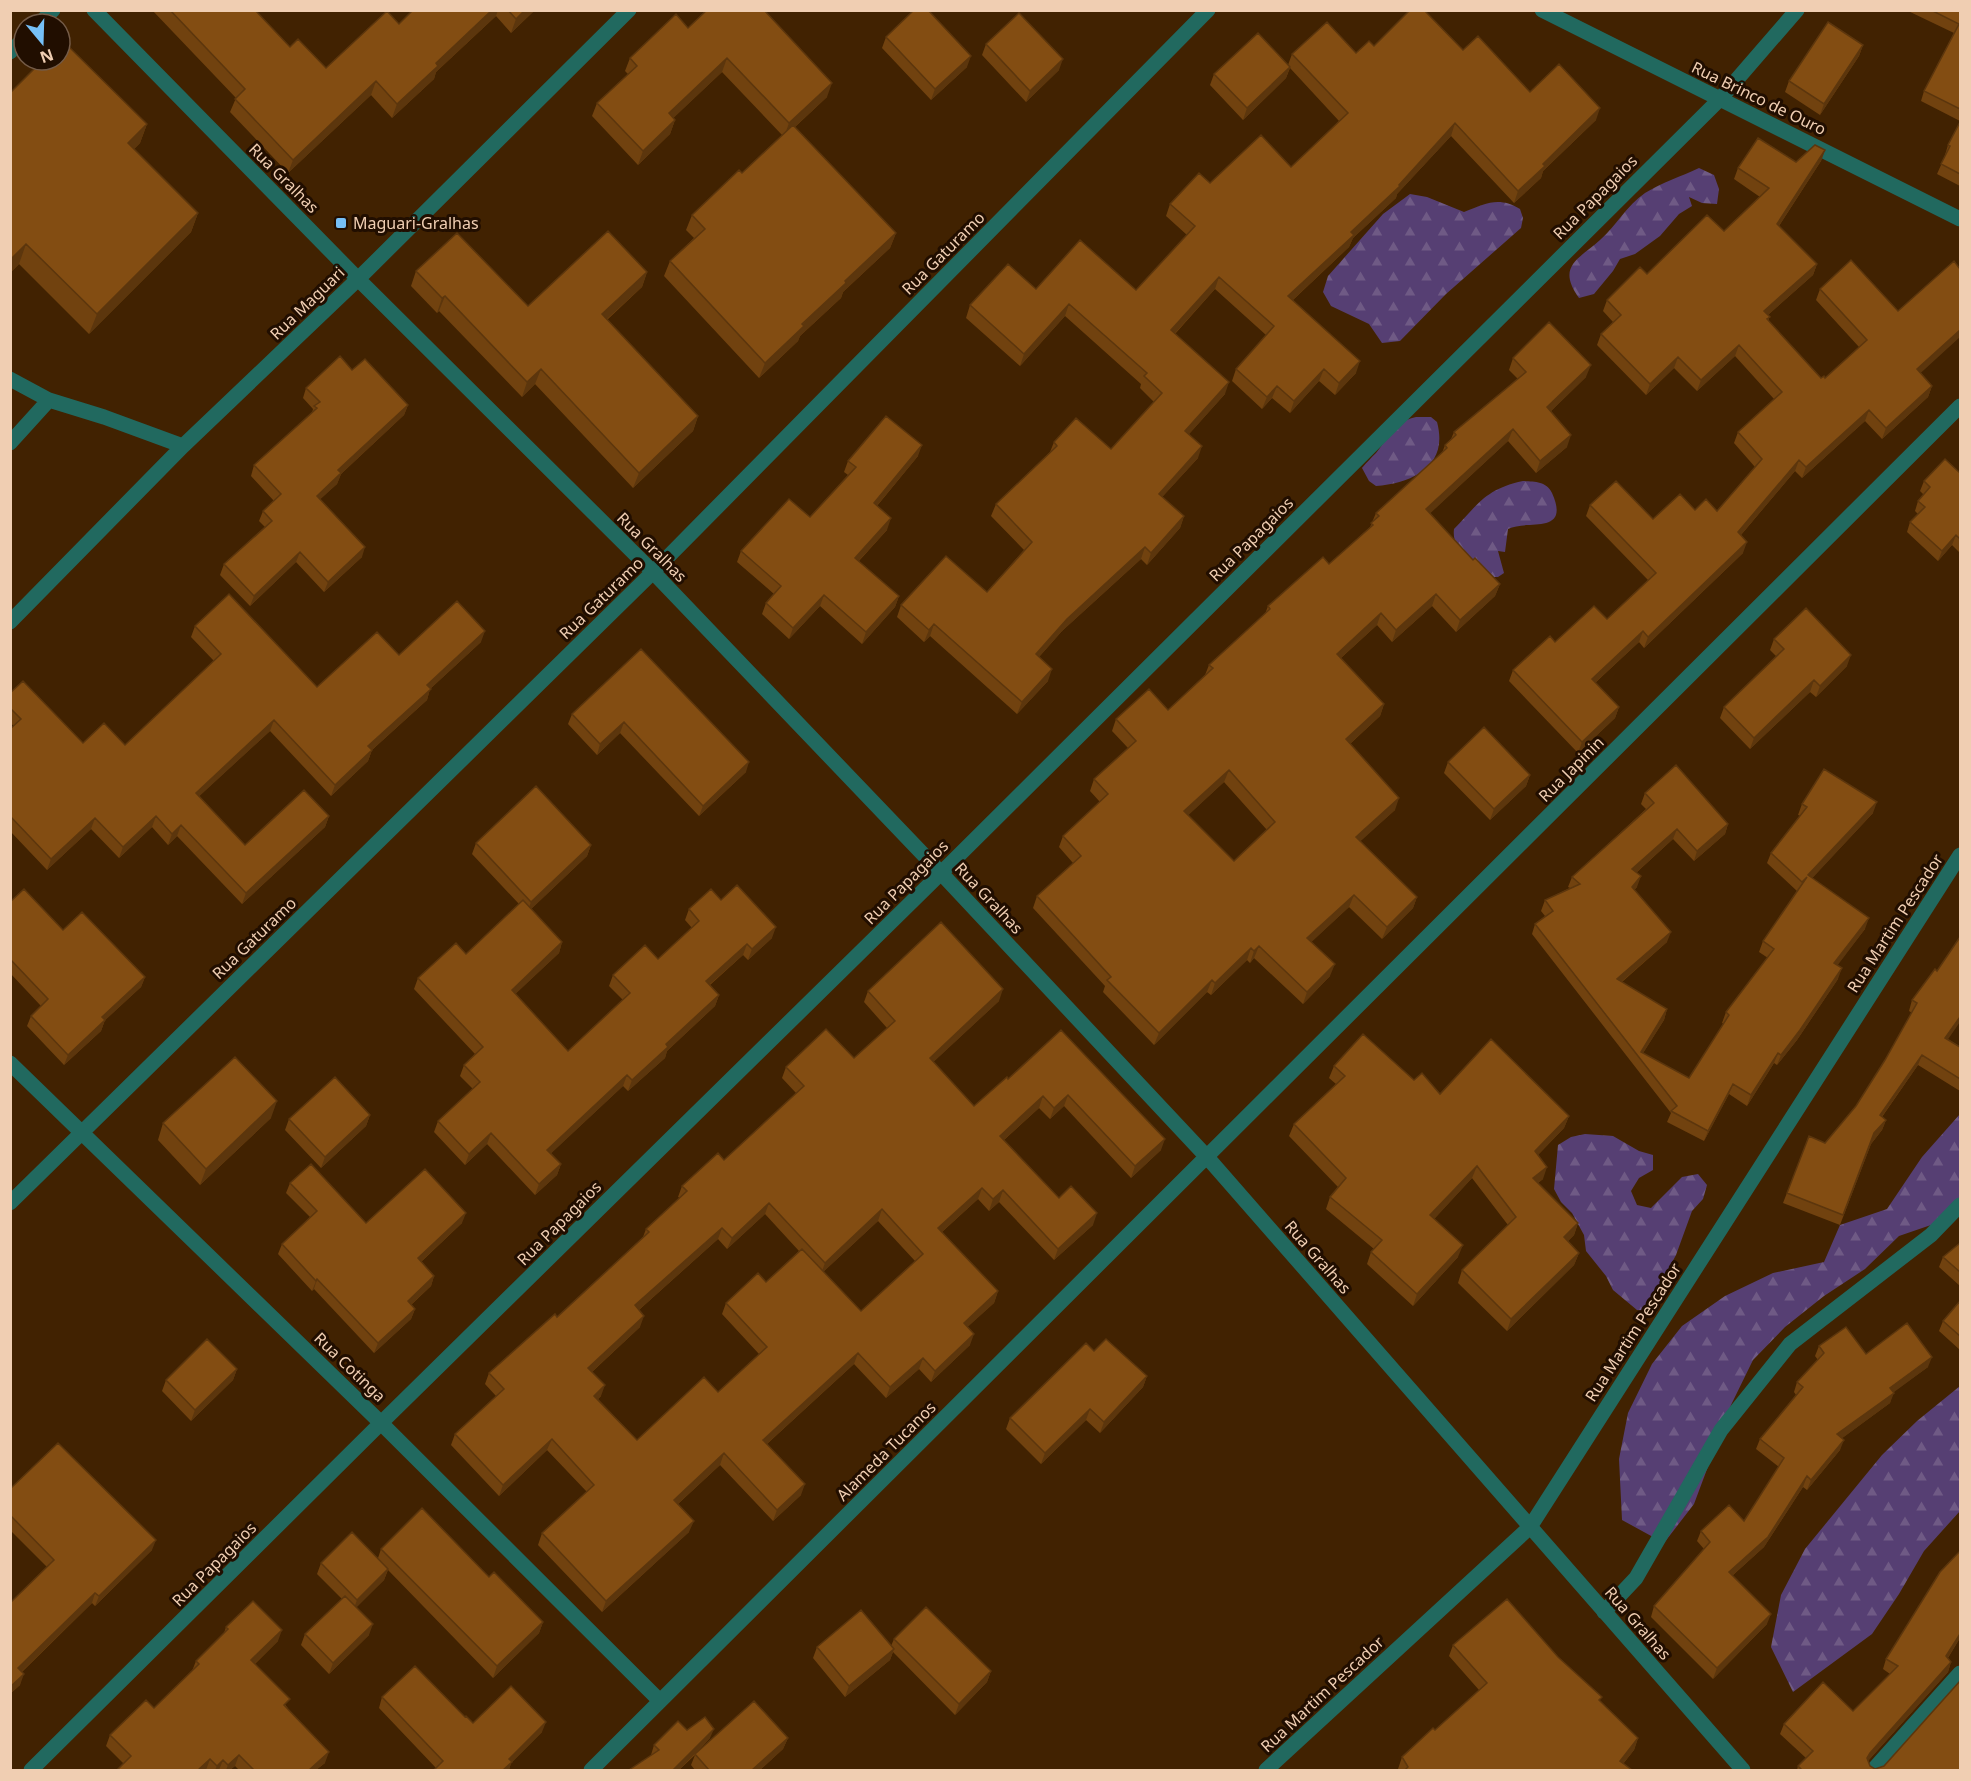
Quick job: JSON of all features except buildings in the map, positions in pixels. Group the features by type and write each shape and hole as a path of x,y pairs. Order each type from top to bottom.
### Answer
{"street":[{"name":"Rua Gralhas","path":"94,10 358,279 653,572 1207,1157 1743,1770"},
{"name":"Rua Maguari","path":"10,622 183,446 358,279 629,10"},
{"name":"Rua Gaturamo","path":"10,1203 653,572 1208,10"},
{"name":"Rua Brinco de Ouro","path":"1542,10 1960,219"},
{"name":"Rua Papagaios","path":"31,1770 1720,99 1797,10"},
{"path":"10,379 49,400 183,446"},
{"path":"10,443 49,400"},
{"name":"Rua Japinin","path":"1207,1157 1960,406"},
{"name":"Rua Martim Pescador","path":"1266,1770 1530,1527 1960,855"},
{"name":"Rua Cotinga","path":"10,1063 381,1423 660,1701"},
{"name":"Alameda Tucanos","path":"591,1770 1207,1157"},
{"path":"1604,1612 1636,1578 1721,1430 1790,1344 1931,1235 1960,1205"},
{"path":"1874,1770 1960,1673"}],"green space":[{"path":"1699,168 1714,175 1719,189 1717,204 1702,203 1689,197 1692,206 1679,214 1660,236 1635,254 1620,259 1594,294 1579,298 1572,287 1570,278 1570,271 1578,258 1606,234 1633,203 1645,193"},
{"path":"1410,194 1427,197 1464,212 1492,203 1505,203 1520,209 1523,218 1521,228 1446,294 1400,341 1382,343 1369,324 1331,306 1323,292 1328,276 1383,214"},
{"path":"1416,417 1431,417 1437,422 1438,450 1433,461 1415,476 1403,481 1376,486 1369,481 1362,468 1396,426"},
{"path":"1523,481 1540,483 1550,489 1556,506 1556,515 1551,521 1508,529 1505,552 1498,551 1504,573 1498,577 1491,577 1460,551 1456,545 1454,529 1484,498 1500,488"},
{"path":"1960,1114 1960,1215 1899,1236 1865,1269 1824,1296 1785,1327 1753,1360 1731,1405 1694,1504 1664,1543 1622,1520 1619,1459 1628,1413 1652,1364 1682,1326 1725,1296 1773,1273 1824,1262 1840,1225 1887,1209 1922,1157"},
{"path":"1585,1134 1613,1136 1639,1151 1653,1155 1653,1170 1639,1178 1631,1191 1637,1205 1651,1208 1682,1177 1698,1174 1707,1185 1703,1199 1692,1211 1653,1312 1637,1310 1613,1290 1606,1276 1586,1251 1584,1235 1572,1213 1561,1202 1554,1189 1558,1145 1571,1137"},
{"path":"1960,1386 1960,1511 1924,1551 1872,1634 1793,1692 1771,1647 1781,1595 1805,1549 1882,1455 1917,1421"}],"place":[{"name":"Maguari-Gralhas","path":"341,223"}]}
